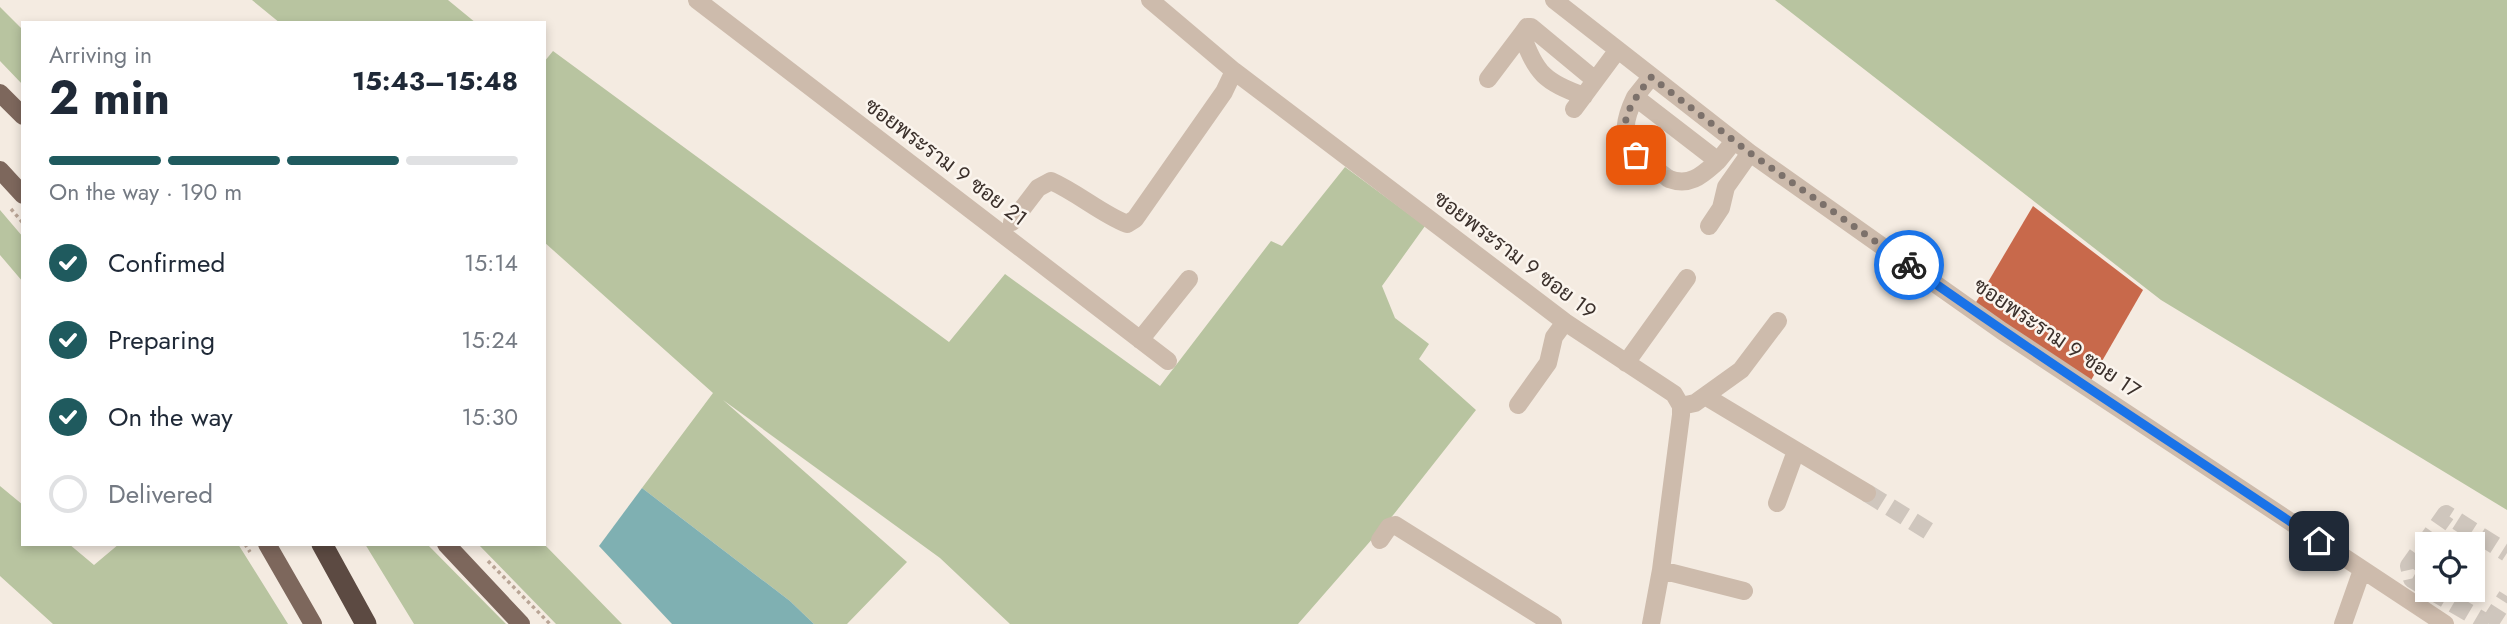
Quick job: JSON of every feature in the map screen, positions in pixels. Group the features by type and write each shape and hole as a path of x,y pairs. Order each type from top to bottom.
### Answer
{"highway":[{"path":"323,546 366,624"}],"main road":[{"path":"0,93 21,114"},
{"path":"0,170 21,193"},
{"path":"268,546 313,624"},
{"path":"448,546 522,624"}],"street":[{"name":"ซอยพระราม 9 ซอย 21","path":"697,0 1168,361"},
{"name":"ซอยพระราม 9 ซอย 19","path":"1150,0 1234,72 1565,322 1674,394 1681,406"},
{"name":"ซอยพระราม 9 ซอย 17","path":"1554,0 1750,153 2002,331 2445,624"},
{"path":"1488,79 1527,27 1531,27 1595,80"},
{"path":"1522,34 1536,68 1579,102 1618,51"},
{"path":"1012,222 1038,188 1051,181 1127,224 1135,219 1224,92 1234,72"},
{"path":"1636,155 1627,143 1624,129 1627,115 1636,97 1651,77"},
{"path":"1636,97 1718,161"},
{"path":"1670,179 1679,183 1690,181 1718,161 1734,141"},
{"path":"1709,226 1721,208 1726,187 1750,153"},
{"path":"1626,363 1686,278"},
{"path":"1140,340 1189,279"},
{"path":"1651,624 1661,570 1681,406 1695,403 1741,370 1778,321"},
{"path":"1518,404 1548,363 1554,337 1565,322"},
{"path":"1704,396 1867,493"},
{"path":"1777,503 1796,451"},
{"path":"1380,540 1389,527 1395,526 1553,624"},
{"path":"1661,570 1744,591"},
{"path":"2343,624 2361,570"}],"path":[{"path":"482,554 550,624"}],"green space":[{"path":"252,0 448,0 474,21 278,21"},
{"path":"1775,0 2507,0 2507,510 2161,300"},
{"path":"0,7 21,28 21,83 0,61"},
{"path":"553,51 949,342 1005,274 1160,386 1271,241 1282,246 1345,167 1425,226 1382,286 1395,318 1429,344 1419,359 1476,410 1394,514 1298,624 1010,624 940,558 723,400 907,562 847,624 814,624 790,601 642,488 713,393 546,244 546,60"},
{"path":"0,210 21,235 21,280 0,255"},
{"path":"0,486 21,503 21,546 71,546 94,565 117,546 239,546 288,624 53,624 0,576"},
{"path":"366,546 429,546 506,624 414,624"},
{"path":"480,546 546,546 622,624 556,624"}],"water":[{"path":"642,488 790,601 814,624 672,624 599,546"}],"building":[{"path":"2033,206 2143,290 2090,382 1975,304"}],"tunnel":[{"path":"1636,155 1669,179"},
{"path":"1867,493 1930,532"},
{"path":"2433,532 2446,514 2474,532"},
{"path":"2485,539 2507,553"},
{"path":"2415,558 2409,566 2412,579 2415,581"},
{"path":"2489,624 2507,596"},
{"path":"2450,602 2488,624"}],"way so far":[{"path":"1636,155 1627,143 1625,123 1636,97 1651,77 1750,153 1909,265"}],"route":[{"path":"1909,265 2002,331 2319,541"}]}
